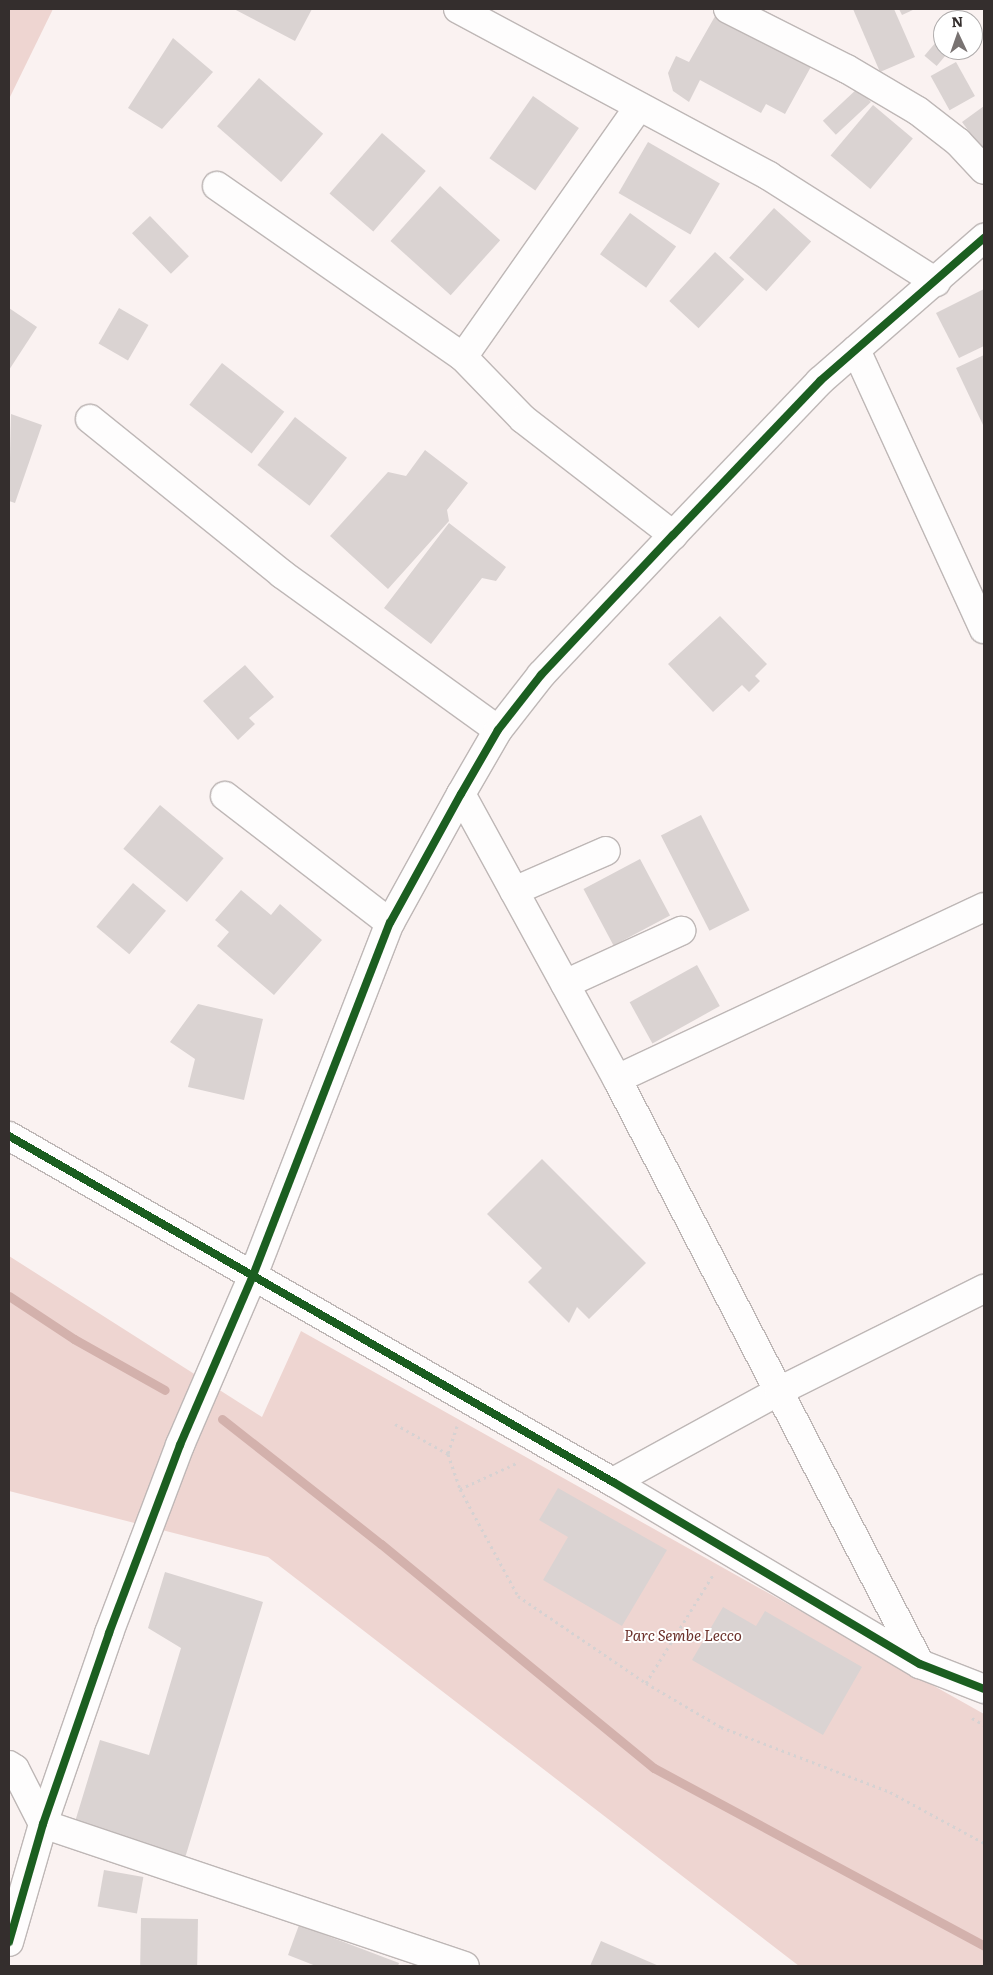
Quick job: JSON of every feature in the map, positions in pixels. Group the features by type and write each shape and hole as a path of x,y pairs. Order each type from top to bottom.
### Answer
{"street":[{"path":"458,9 769,176 936,282"},
{"path":"728,9 847,68 918,111 958,142 984,170"},
{"path":"463,357 639,106"},
{"path":"218,186 463,357 523,419 673,535"},
{"path":"9,1942 43,1824 112,1624 180,1446 252,1278 390,923 461,794 498,730 541,675 820,381 936,282 984,238"},
{"path":"856,350 974,578 984,629"},
{"path":"90,419 282,574 498,730"},
{"path":"461,794 617,1079 920,1664"},
{"path":"225,796 390,923"},
{"path":"514,891 606,851"},
{"path":"617,1079 984,907"},
{"path":"565,984 681,931"},
{"path":"9,1136 252,1278 613,1482 920,1664 984,1689"},
{"path":"613,1482 779,1391 984,1289"},
{"path":"9,1765 15,1769 43,1824 465,1966"}],"path":[{"path":"469,1401 459,1420 448,1454 460,1489 518,1596 646,1683 722,1728 890,1792 984,1843"},
{"path":"395,1424 448,1454"},
{"path":"646,1683 716,1570"}],"green space":[{"path":"9,9 53,9 9,99"},
{"name":"Parc Sembe Lecco","path":"9,1256 262,1417 301,1331 984,1714 984,1966 799,1966 268,1557 9,1491"}],"building":[{"path":"234,9 312,9 295,41"},
{"path":"853,9 894,9 915,57 880,72"},
{"path":"899,9 915,9 902,15"},
{"path":"718,11 813,63 785,114 766,104 761,113 700,80 689,102 673,91 668,73 676,56 689,62"},
{"path":"173,38 213,72 162,129 128,108"},
{"path":"933,46 933,60 942,60 937,66 924,56"},
{"path":"956,62 975,96 950,110 931,76"},
{"path":"259,78 323,134 281,182 217,126"},
{"path":"858,88 871,102 836,135 823,121"},
{"path":"533,96 579,128 535,190 489,158"},
{"path":"873,105 913,138 870,189 831,156"},
{"path":"984,106 984,152 962,122"},
{"path":"382,133 426,171 373,231 330,193"},
{"path":"648,142 720,184 690,235 618,193"},
{"path":"440,186 500,240 451,295 390,241"},
{"path":"774,208 811,241 766,291 729,258"},
{"path":"630,213 676,247 646,288 600,254"},
{"path":"150,216 189,256 171,274 132,233"},
{"path":"715,252 744,279 699,328 669,301"},
{"path":"984,289 984,346 959,358 936,313"},
{"path":"9,308 37,327 9,370"},
{"path":"119,308 148,325 128,361 99,344"},
{"path":"984,355 984,427 956,368"},
{"path":"222,363 284,412 252,453 189,405"},
{"path":"11,414 42,425 15,503 9,501"},
{"path":"295,417 347,458 309,506 257,465"},
{"path":"425,450 468,483 447,510 449,521 388,589 330,536 388,472 406,476"},
{"path":"449,523 506,567 496,581 482,578 431,644 384,608"},
{"path":"720,616 767,664 755,676 760,681 749,692 742,685 713,712 668,664"},
{"path":"245,665 274,697 249,718 255,724 238,740 203,701"},
{"path":"160,805 224,858 187,902 123,849"},
{"path":"701,815 750,910 709,931 661,835"},
{"path":"640,859 670,916 614,946 583,889"},
{"path":"133,883 166,911 129,954 96,927"},
{"path":"241,890 271,915 280,904 322,940 274,995 217,946 229,932 215,920"},
{"path":"697,965 720,1006 652,1043 630,1002"},
{"path":"198,1004 263,1019 244,1100 188,1087 195,1059 170,1042"},
{"path":"542,1159 646,1263 589,1319 577,1307 569,1323 528,1282 542,1268 487,1214"},
{"path":"558,1488 667,1550 622,1626 543,1580 568,1537 539,1520"},
{"path":"165,1572 263,1602 185,1858 74,1825 100,1740 149,1755 181,1648 148,1628"},
{"path":"723,1607 756,1626 765,1611 862,1667 823,1735 692,1660"},
{"path":"104,1870 143,1877 137,1913 98,1906"},
{"path":"141,1918 198,1919 197,1966 140,1966"},
{"path":"299,1925 399,1963 398,1966 316,1966 288,1955"},
{"path":"601,1941 659,1966 590,1966"}],"waterway":[{"path":"9,1296 74,1339 165,1390"},
{"path":"222,1419 381,1544 654,1768 984,1946"}],"cycle path":[{"path":"9,1942 43,1824 109,1633 180,1445 252,1278 390,923 461,794 498,730 541,675 820,381 984,238"},
{"path":"9,1136 613,1482 920,1664 984,1689"}]}
